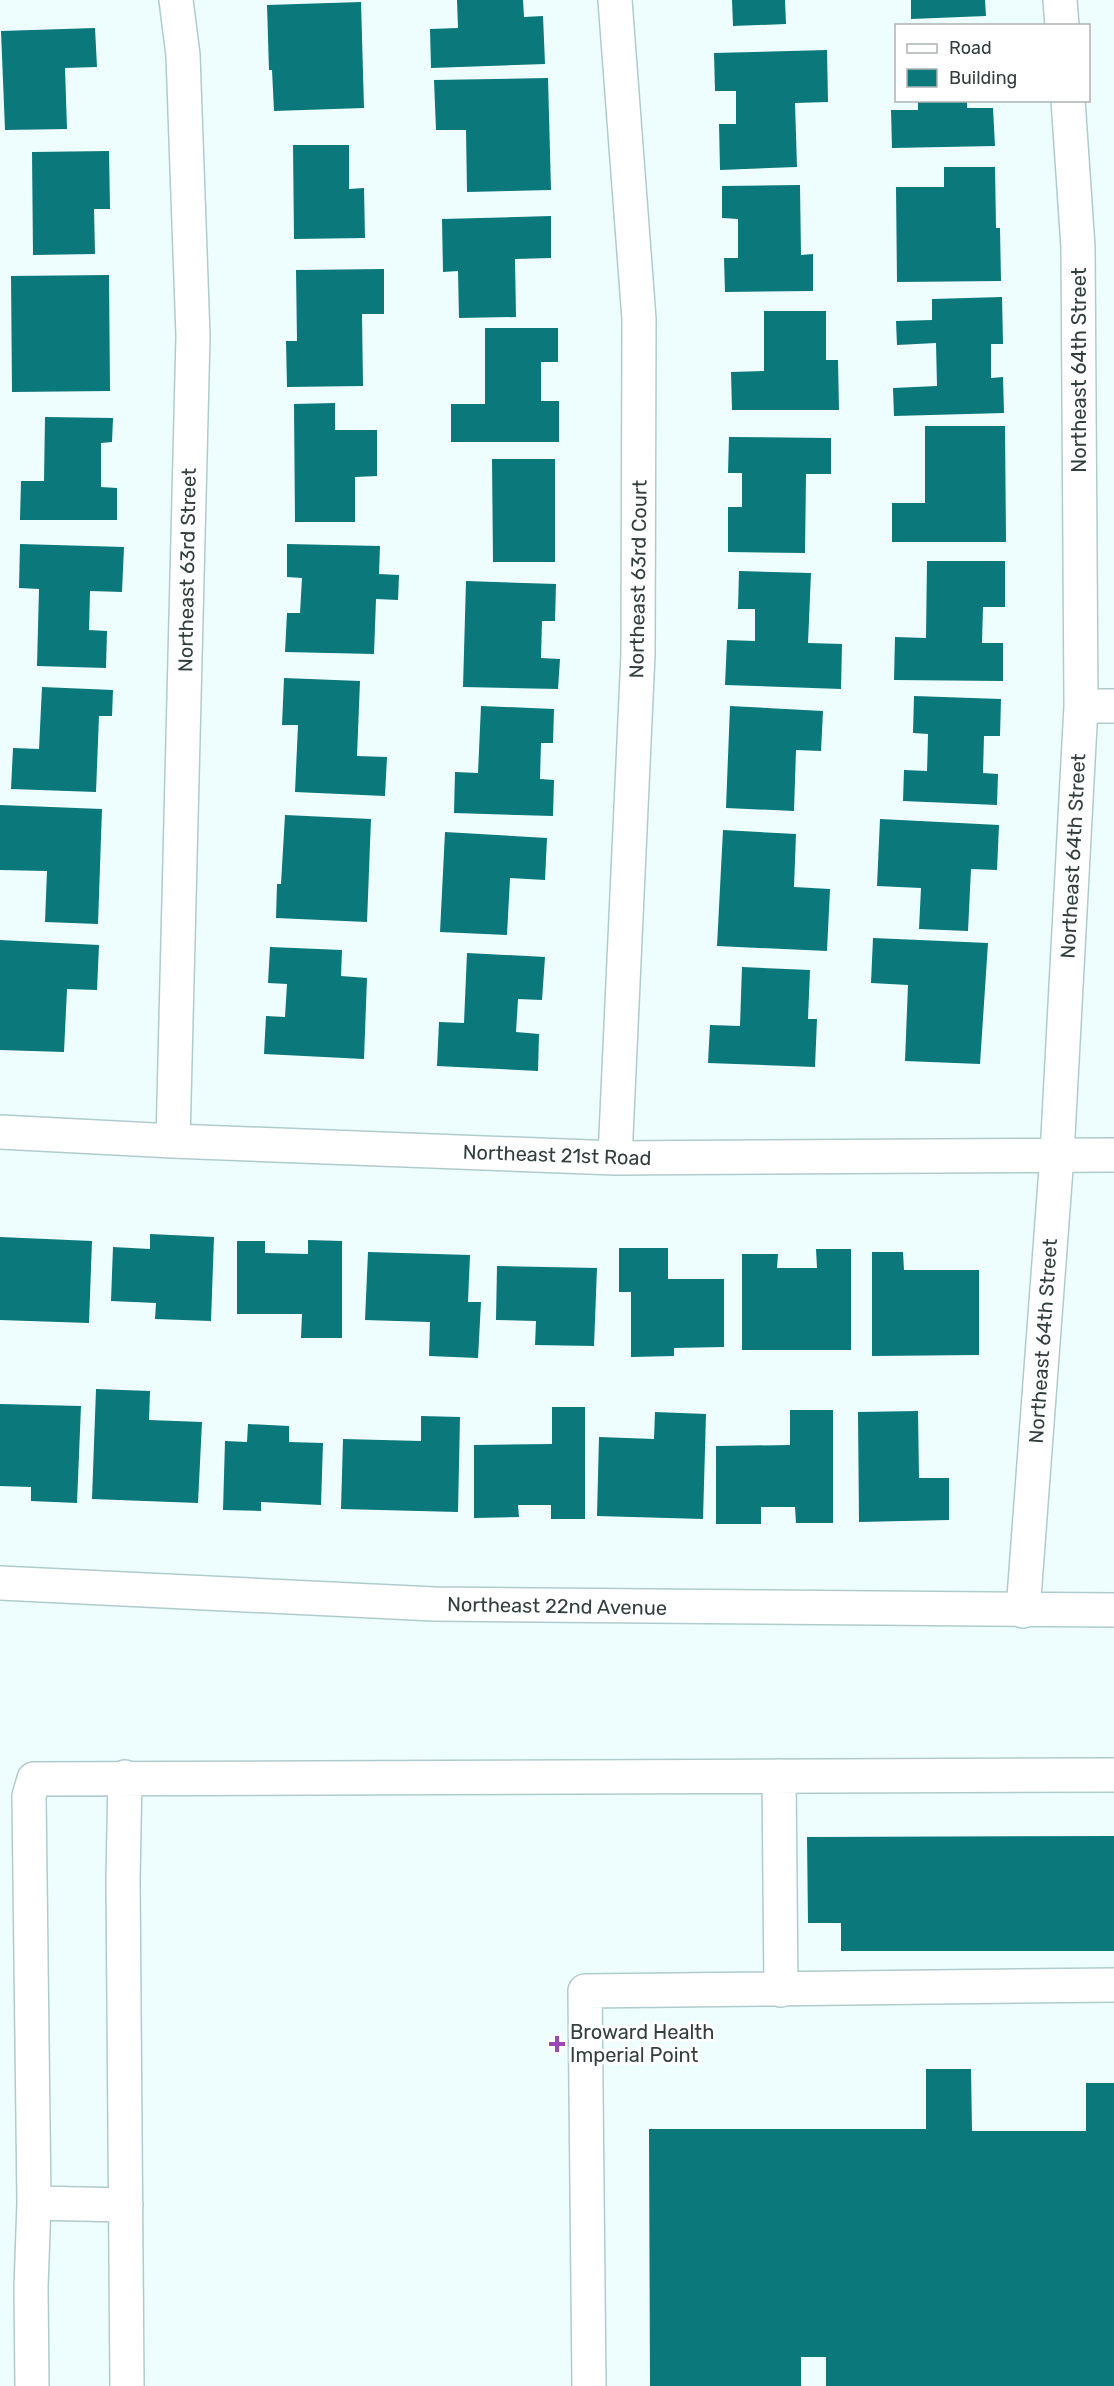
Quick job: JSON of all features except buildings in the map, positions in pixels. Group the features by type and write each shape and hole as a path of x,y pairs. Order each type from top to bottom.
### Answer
{"street":[{"name":"Northeast 63rd Street","path":"173,1142 193,336 183,55 176,0"},
{"name":"Northeast 63rd Court","path":"615,0 639,319 638,654 615,1158"},
{"path":"1060,0 1062,24"},
{"name":"Northeast 64th Street","path":"1023,1611 1058,1155 1081,706 1078,247 1068,102"},
{"path":"1081,706 1114,706"},
{"name":"Northeast 21st Road","path":"0,1132 173,1142 615,1158 1114,1155"},
{"name":"Northeast 22nd Avenue","path":"0,1583 434,1604 1023,1611 1114,1610"},
{"path":"32,2386 31,2287 34,2203 29,1796 34,1779 1114,1775"},
{"path":"779,1776 781,1990"},
{"path":"125,1777 123,1879 127,2386"},
{"path":"589,2386 585,1991 1114,1985"},
{"path":"34,2203 126,2205"}],"place":[{"name":"Broward Health Imperial Point","path":"557,2044"}]}
